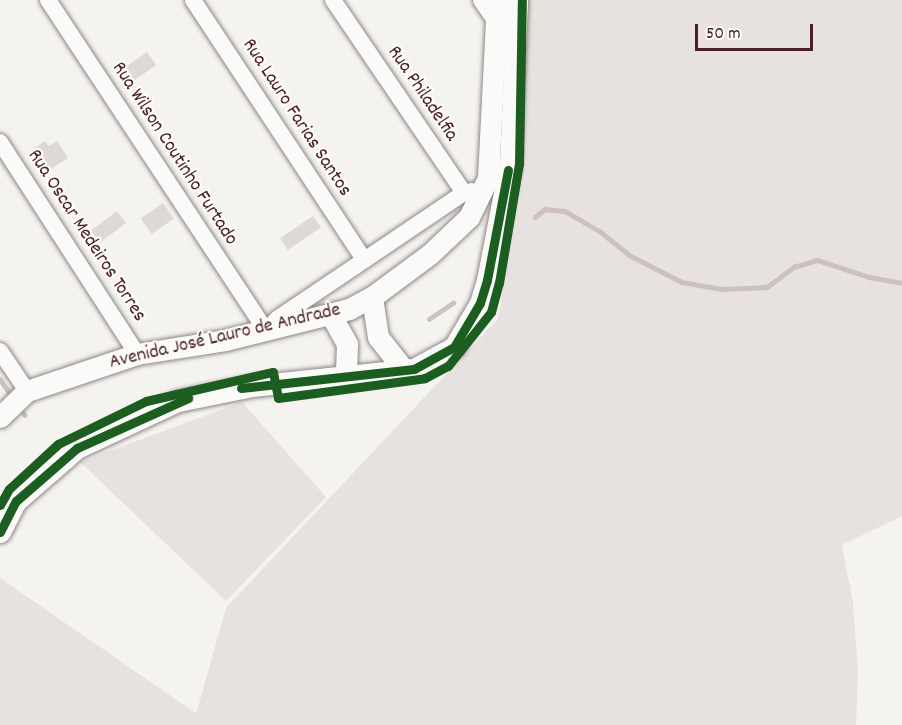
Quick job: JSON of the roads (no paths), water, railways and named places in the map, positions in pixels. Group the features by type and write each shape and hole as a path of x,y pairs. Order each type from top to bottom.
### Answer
{"street":[{"name":"Rua Wilson Coutinho Furtado","path":"48,0 266,331"},
{"name":"Rua Lauro Farias Santos","path":"193,0 364,260"},
{"name":"Rua Philadelfia","path":"333,0 464,193"},
{"path":"481,0 496,21"},
{"name":"Avenida José Lauro de Andrade","path":"14,403 137,354 266,331 331,315 372,297 430,254 469,217 485,188 497,0"},
{"path":"0,532 16,501 77,448 178,401 252,386 404,370 436,360 454,347 480,303 487,280 510,162 518,0"},
{"name":"Rua Oscar Medeiros Torres","path":"0,142 137,354"},
{"path":"266,331 277,319 464,193 485,188"},
{"path":"372,297 378,337 404,370"},
{"path":"331,315 347,344 346,376"},
{"path":"0,351 14,403"}],"waterway":[{"path":"535,217 545,209 565,211 601,232 629,255 682,282 722,289 767,287 794,267 817,260 869,277 902,283"},
{"path":"429,319 453,303"},
{"path":"0,379 12,396"},
{"path":"18,406 25,415"}]}
